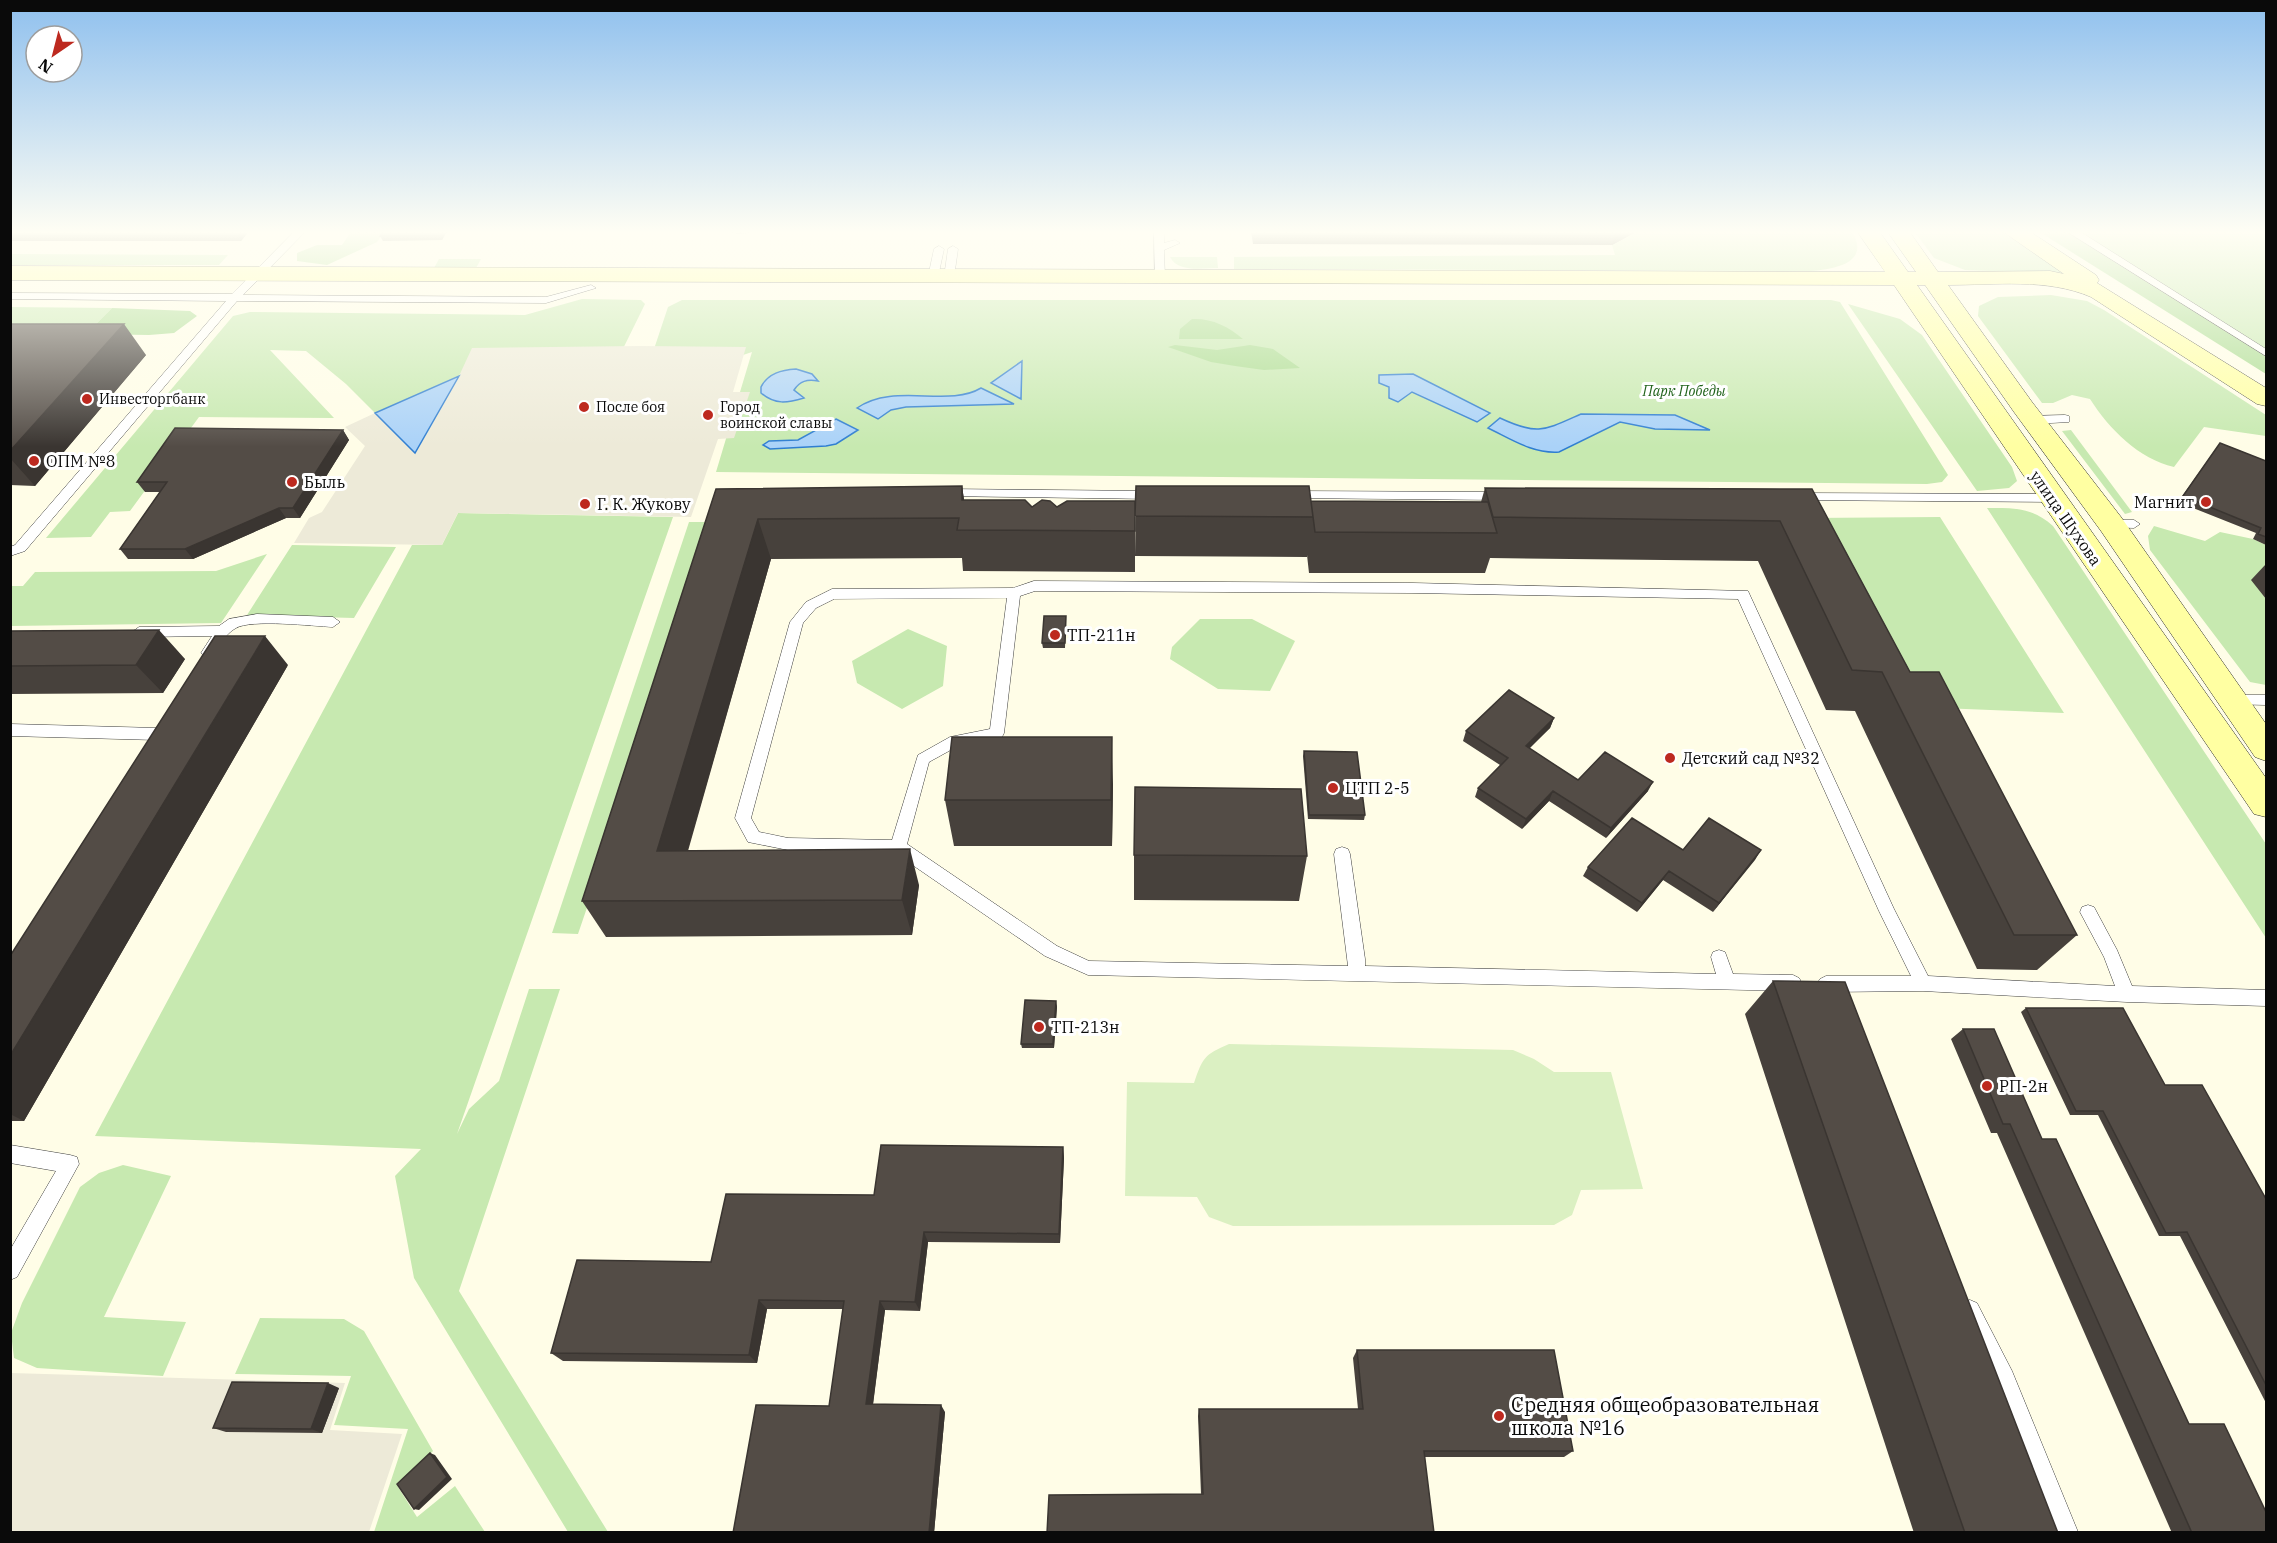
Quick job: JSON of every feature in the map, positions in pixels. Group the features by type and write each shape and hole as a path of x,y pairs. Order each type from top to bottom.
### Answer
{"main road":[{"name":"улица Шухова","path":"1932,303 2052,498 2266,804"},
{"name":"улица Шухова","path":"1936,303 2122,524 2233,700 2266,748"},
{"path":"2117,303 2266,399"}],"lane":[{"path":"10,552 20,548 232,303"},
{"path":"2186,303 2266,353"},
{"path":"2033,420 2065,419"},
{"path":"928,492 1039,500 1172,495"},
{"path":"1280,495 1510,496"},
{"path":"1781,497 2052,498"},
{"path":"1923,983 1887,911 1743,594 1059,579 1034,579 1014,593 832,594 811,605 797,622 743,818 754,837 788,844 898,847 1051,951 1088,968 1843,984 1923,983 2127,994 2266,998"},
{"path":"898,847 923,759 955,741 997,733 1014,593"},
{"path":"198,669 222,631 234,622 257,619 333,622"},
{"path":"128,632 222,631"},
{"path":"2233,700 2266,700"},
{"path":"10,730 157,734"},
{"path":"1342,854 1357,959 1355,975"},
{"path":"2088,912 2111,955 2127,994"},
{"path":"1719,957 1727,981"},
{"path":"1843,984 1852,1006"},
{"path":"10,1154 70,1164 10,1270"},
{"path":"1963,1292 1971,1314 2005,1378 2067,1533"}],"green space":[{"path":"568,303 645,304 612,371 459,376 375,413 346,384 306,351 270,350 334,418 199,417 130,511 110,512 91,537 46,538 233,316 250,312 525,315"},
{"name":"Парк Победы","path":"676,303 1841,303 1948,475 1942,482 1927,484 716,472 752,352 737,357 654,349 668,307"},
{"path":"1985,303 2091,303 2266,415 2266,436 2204,427 2174,467 2161,463 2137,450 2116,432 2090,399 2072,395 2053,403 2042,403 1978,316 1979,306"},
{"path":"2153,303 2180,303 2266,357 2266,374"},
{"path":"2179,303 2266,303 2266,357"},
{"path":"1848,304 1900,319 1922,335 2012,467 2017,481 2009,488 1977,491"},
{"path":"11,307 112,308 86,334 11,333"},
{"path":"112,308 190,311 197,316 174,333 86,334"},
{"path":"1192,319 1219,324 1243,339 1179,339 1180,329"},
{"path":"1175,345 1217,350 1250,345 1273,349 1300,368 1264,370 1211,362 1168,347"},
{"path":"2071,430 2132,512 2125,514 2062,431"},
{"path":"1987,508 2030,512 2053,526 2266,844 2266,938"},
{"path":"458,513 673,517 457,1134 469,1109 499,1081 529,989 560,989 459,1291 608,1532 568,1532 414,1278 395,1176 421,1149 95,1136 412,545 442,545"},
{"path":"1940,517 2064,713 1916,707 1809,518"},
{"path":"689,522 719,522 578,934 552,933"},
{"path":"2154,526 2205,541 2220,532 2253,539 2266,545 2266,580 2252,580 2266,599 2266,685 2250,682 2150,550 2148,536"},
{"path":"292,545 396,547 354,618 247,615"},
{"path":"267,554 221,623 11,626 11,586 23,586 35,572 216,571"},
{"path":"1200,619 1252,619 1295,641 1270,691 1218,689 1170,659 1172,647"},
{"path":"908,629 947,646 943,686 902,709 857,683 852,661"},
{"path":"1229,1044 1513,1050 1534,1059 1554,1072 1611,1072 1643,1189 1581,1190 1572,1215 1554,1225 1233,1226 1209,1217 1197,1197 1125,1196 1127,1082 1194,1083 1200,1067 1209,1054"},
{"path":"123,1165 171,1176 104,1317 186,1322 163,1376 37,1368 14,1358 11,1333 22,1303 80,1187 99,1173"},
{"path":"260,1318 344,1319 364,1331 433,1451 398,1487 417,1517 455,1486 485,1532 374,1532 408,1429 334,1425 351,1376 235,1374"}],"shaded area":[{"path":"746,347 733,392 750,392 734,438 718,439 691,517 458,513 442,545 294,543 309,518 322,512 365,446 345,427 375,413 416,452 459,376 472,348"},
{"path":"11,1373 345,1383 330,1430 402,1434 369,1532 11,1532"}],"water":[{"path":"1022,361 1021,399 991,383"},
{"path":"796,369 812,374 818,381 804,381 796,387 794,390 804,398 781,402 771,400 761,393 761,387 771,375"},
{"path":"1413,374 1490,413 1477,422 1412,392 1398,402 1389,398 1389,387 1379,383 1379,375"},
{"path":"459,376 415,453 375,413"},
{"path":"981,388 1014,404 906,407 891,410 878,419 857,408 872,400 887,397 953,396 968,394"},
{"path":"1581,414 1675,415 1710,430 1655,429 1620,422 1559,452 1549,452 1522,445 1488,428 1500,418 1524,427 1541,429"},
{"path":"836,419 858,430 836,444 826,446 770,449 763,445 769,441 798,440"}],"building":[{"path":"10,324 124,324 10,451"},
{"path":"175,428 343,430 293,508 279,508 185,549 120,549 167,482 137,482"},
{"path":"2220,443 2266,461 2266,537 2258,534 2261,528 2183,496"},
{"path":"962,486 962,500 1025,500 1032,507 1042,500 1050,501 1057,507 1067,501 1135,501 1135,531 957,530 959,518 758,519 657,851 910,849 902,900 582,901 716,489"},
{"path":"1136,486 1309,486 1313,517 1135,516"},
{"path":"1485,488 1812,489 1910,672 1939,672 2077,935 2014,935 1882,672 1852,670 1780,521 1493,517"},
{"path":"1311,501 1488,502 1497,533 1315,532"},
{"name":"ТП-211н","path":"1044,616 1066,616 1065,643 1042,643"},
{"path":"159,630 136,665 10,666 10,631"},
{"path":"215,636 265,636 10,1056 10,956"},
{"path":"1509,690 1554,718 1526,746 1578,780 1605,752 1653,782 1611,828 1553,791 1526,819 1478,788 1508,758 1466,731"},
{"path":"952,737 1112,737 1111,800 945,800"},
{"name":"ЦТП 2-5","path":"1304,751 1357,752 1365,815 1309,815"},
{"path":"1135,787 1301,789 1307,856 1134,855"},
{"path":"1632,818 1683,850 1709,818 1761,850 1719,903 1669,871 1642,903 1588,867"},
{"path":"1773,981 1845,982 2058,1533 1965,1533"},
{"name":"ТП-213н","path":"1025,1000 1056,1001 1053,1044 1021,1044"},
{"path":"2026,1008 2123,1008 2165,1085 2202,1085 2266,1199 2266,1385 2187,1232 2166,1233 2103,1111 2076,1111"},
{"path":"1963,1029 1994,1029 2042,1139 2056,1139 2189,1424 2224,1424 2266,1512 2266,1533 2192,1533 2010,1124 2003,1124"},
{"path":"881,1145 1063,1147 1059,1234 924,1232 915,1302 880,1301 866,1404 941,1405 929,1533 733,1533 756,1405 829,1406 844,1301 759,1300 749,1355 551,1353 577,1260 711,1262 726,1194 874,1195"},
{"path":"1357,1350 1554,1350 1573,1451 1424,1451 1434,1533 1047,1533 1049,1495 1203,1494 1199,1409 1363,1409"},
{"path":"232,1382 328,1383 311,1429 213,1428"},
{"path":"430,1453 447,1477 414,1509 397,1484"}],"place":[{"name":"Инвесторгбанк","path":"87,399"},
{"name":"После боя","path":"584,407"},
{"name":"Город воинской славы","path":"708,415"},
{"name":"ОПМ №8","path":"34,461"},
{"name":"Быль","path":"292,482"},
{"name":"Магнит","path":"2206,502"},
{"name":"Г. К. Жукову","path":"585,504"},
{"name":"ТП-211н","path":"1055,635"},
{"name":"Детский сад №32","path":"1670,758"},
{"name":"ЦТП 2-5","path":"1333,788"},
{"name":"ТП-213н","path":"1039,1027"},
{"name":"РП-2н","path":"1987,1086"},
{"name":"Средняя общеобразовательная школа №16","path":"1499,1416"}]}
